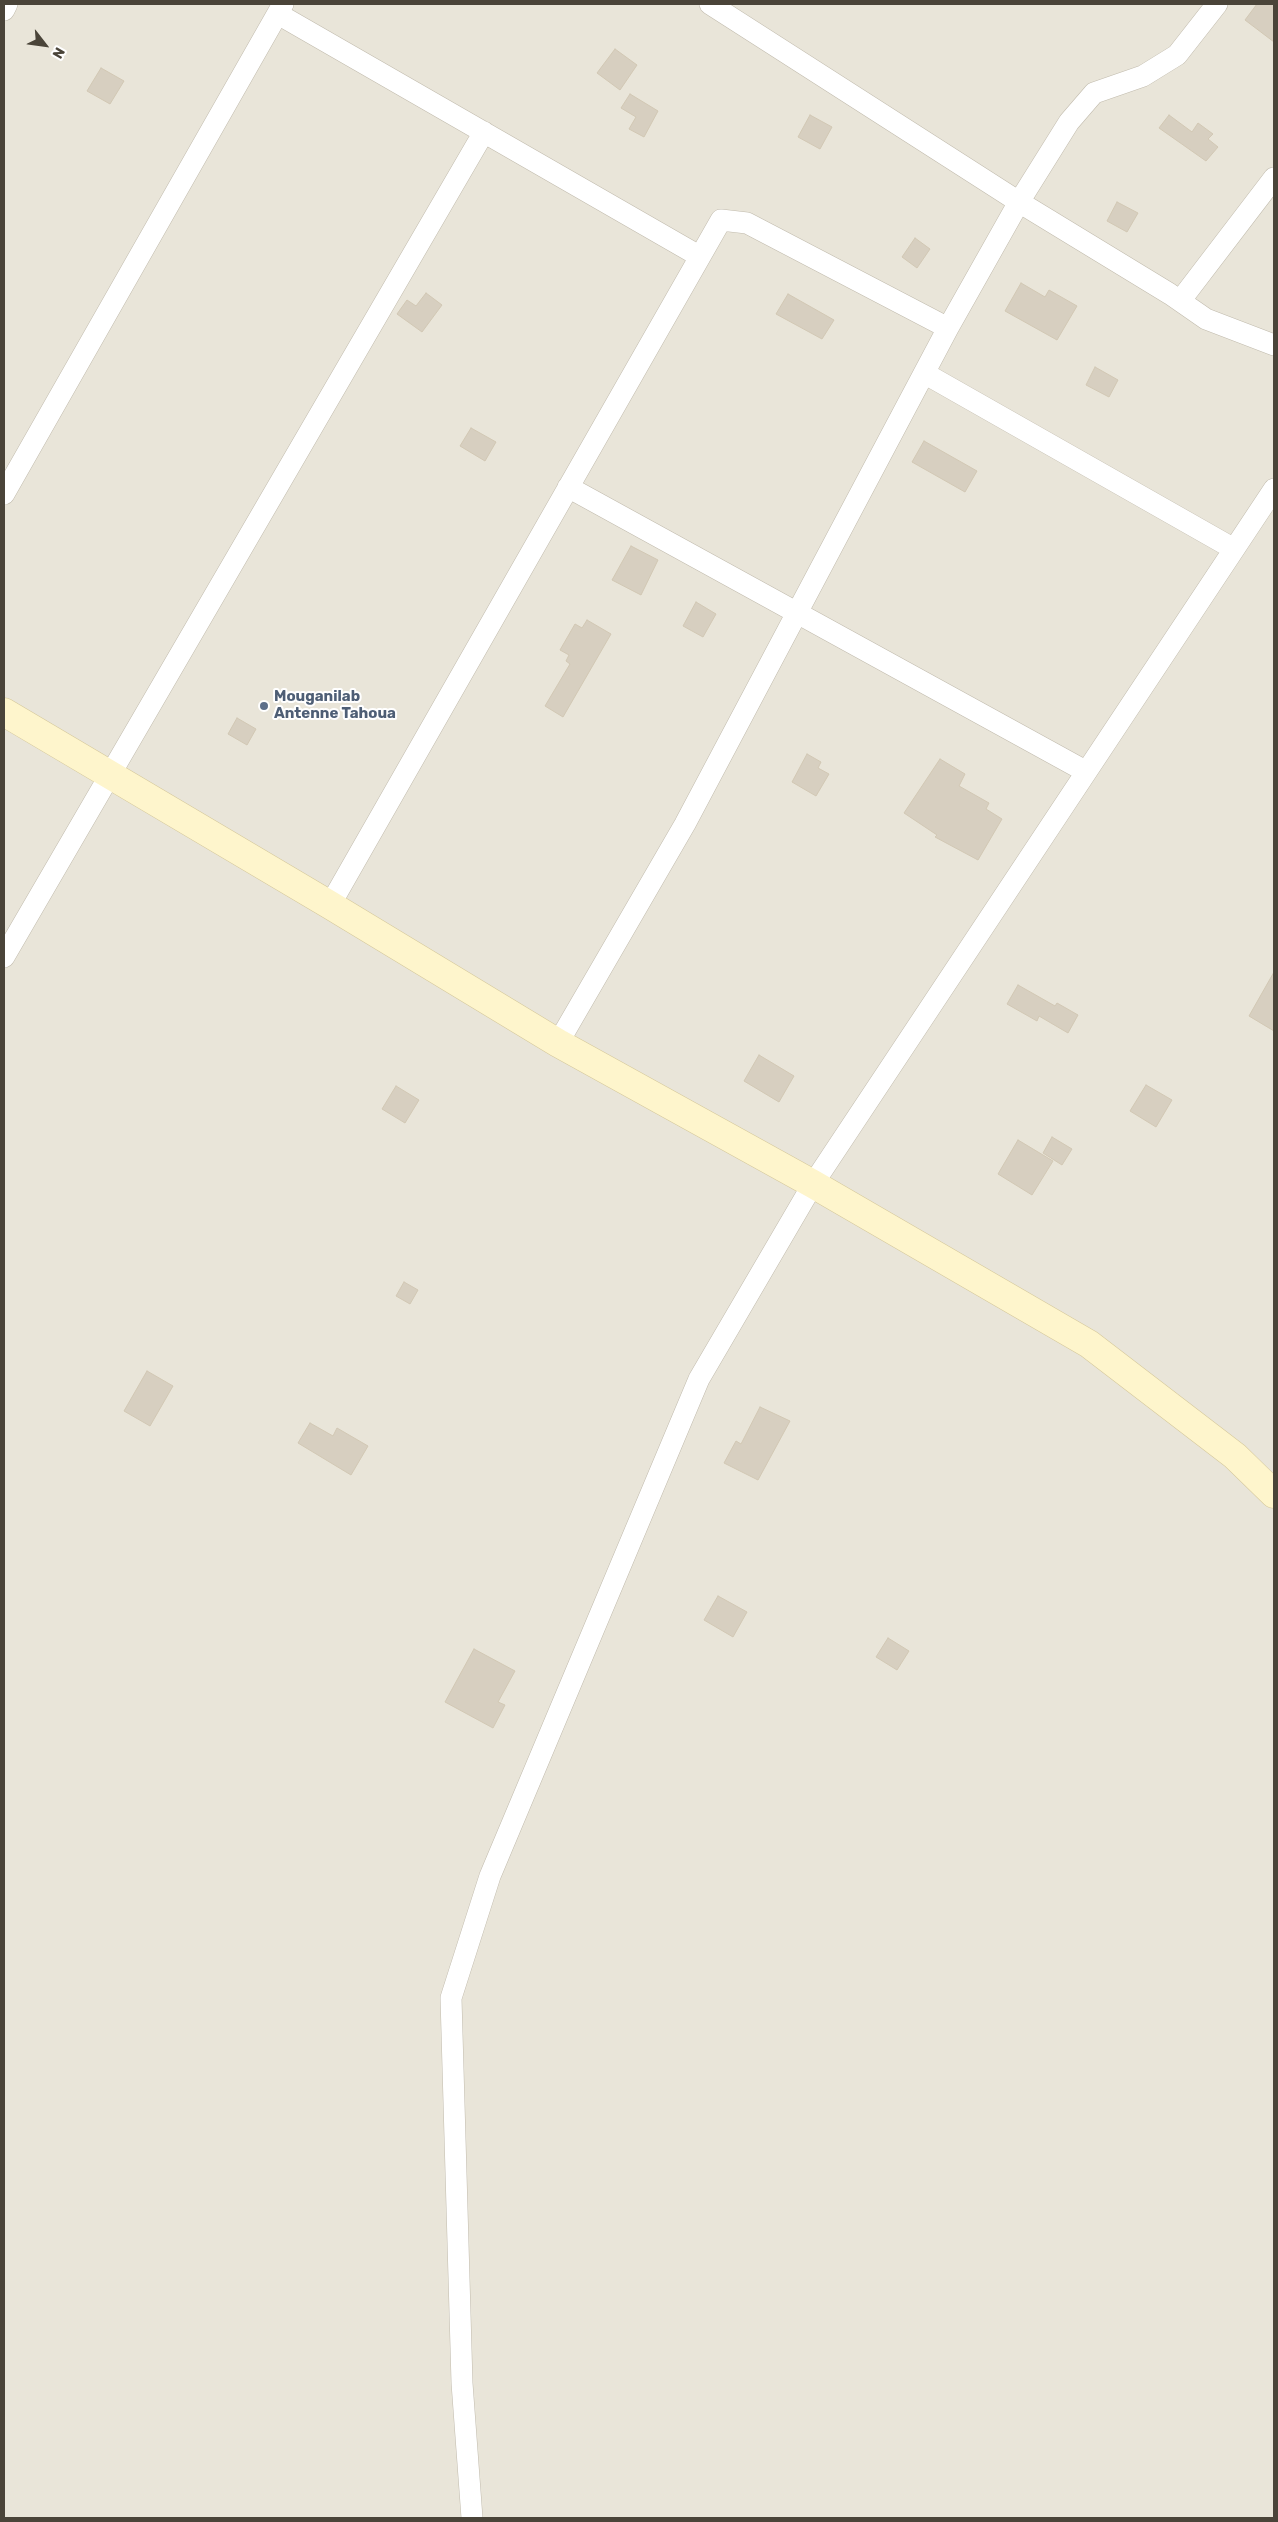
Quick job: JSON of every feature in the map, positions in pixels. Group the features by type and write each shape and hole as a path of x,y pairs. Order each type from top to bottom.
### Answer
{"street":[{"path":"4,10 7,4"},
{"path":"710,4 1206,319 1274,345"},
{"path":"558,1043 685,824 948,328 1019,202 1069,122 1094,93 1143,76 1177,54 1217,4"},
{"path":"4,494 280,9 484,132 699,256"},
{"path":"4,957 484,132"},
{"path":"1180,301 1274,178"},
{"path":"330,904 721,220 746,223 948,328"},
{"path":"924,373 1234,549"},
{"path":"568,487 1085,771"},
{"path":"472,2518 462,2383 451,1998 490,1876 699,1379 813,1184 1085,771 1274,489"},
{"path":"4,712 330,904 558,1043 813,1184 1089,1344 1235,1456 1272,1487"}],"shaded area":[{"path":"4,4 1274,4 1274,2518 4,2518"}],"building":[{"path":"1257,4 1274,4 1274,42 1245,20"},
{"path":"615,49 637,65 620,90 597,73"},
{"path":"101,68 124,81 110,104 87,91"},
{"path":"630,94 658,111 644,137 629,129 636,117 621,108"},
{"path":"810,115 832,127 820,149 798,137"},
{"path":"1169,115 1192,132 1198,123 1213,134 1208,139 1218,147 1206,161 1159,128"},
{"path":"1117,202 1138,213 1127,232 1107,221"},
{"path":"915,238 930,249 917,268 902,257"},
{"path":"1021,283 1045,297 1049,290 1077,306 1057,340 1005,311"},
{"path":"426,293 442,305 422,332 397,314 407,300 416,306"},
{"path":"788,294 834,320 822,339 776,314"},
{"path":"1095,367 1118,380 1109,397 1086,385"},
{"path":"471,428 496,442 485,461 460,446"},
{"path":"924,441 977,471 965,492 912,462"},
{"path":"631,546 658,560 641,595 612,580"},
{"path":"696,602 716,614 703,637 683,626"},
{"path":"587,620 611,634 563,717 545,706 570,664 566,661 569,655 560,650 575,624 582,628"},
{"path":"237,718 256,729 247,745 228,734"},
{"path":"807,754 821,762 818,768 829,774 816,796 792,782"},
{"path":"940,759 965,774 959,786 989,803 986,809 1002,819 978,860 935,837 937,835 904,813"},
{"path":"1274,972 1274,1031 1249,1016"},
{"path":"1018,985 1055,1006 1057,1003 1078,1015 1068,1033 1039,1016 1037,1021 1007,1004"},
{"path":"759,1055 794,1076 779,1102 744,1081"},
{"path":"1146,1085 1172,1100 1156,1127 1130,1111"},
{"path":"396,1086 419,1100 405,1123 382,1109"},
{"path":"1052,1137 1072,1149 1062,1165 1043,1153"},
{"path":"1018,1140 1053,1161 1032,1195 998,1174"},
{"path":"404,1282 418,1290 410,1304 396,1296"},
{"path":"147,1371 173,1386 150,1426 124,1411"},
{"path":"760,1407 790,1421 758,1480 724,1463 736,1441 741,1444"},
{"path":"310,1423 333,1436 337,1428 368,1446 351,1475 298,1443"},
{"path":"718,1596 747,1612 733,1637 704,1620"},
{"path":"888,1638 909,1651 897,1670 876,1657"},
{"path":"474,1649 515,1671 498,1702 505,1705 493,1728 445,1702"}],"place":[{"name":"Mouganilab Antenne Tahoua","path":"264,706"}]}
